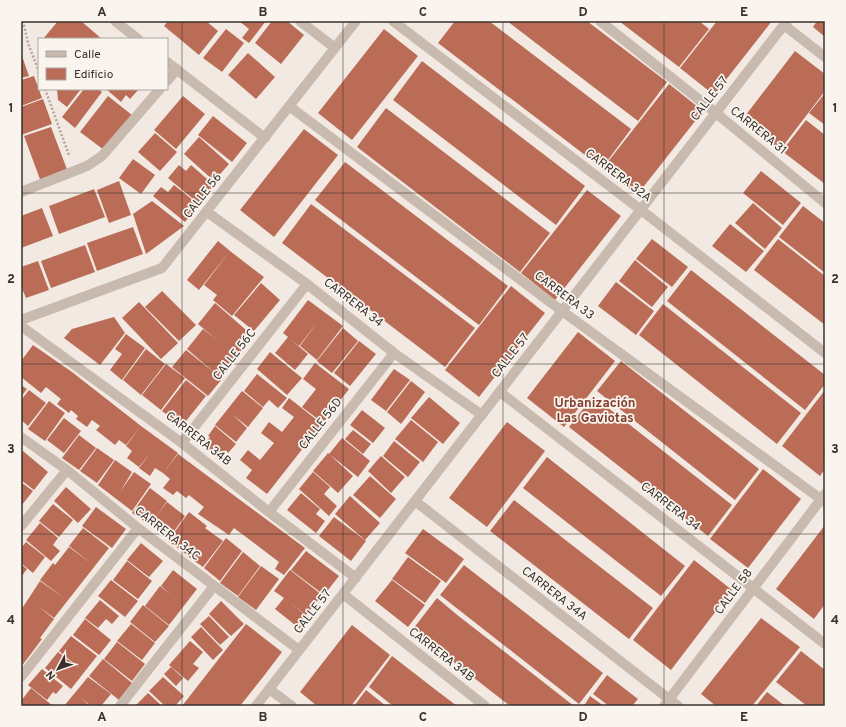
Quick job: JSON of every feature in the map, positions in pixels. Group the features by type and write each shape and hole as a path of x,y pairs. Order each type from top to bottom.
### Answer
{"street":[{"path":"115,21 137,38"},
{"path":"300,21 335,48"},
{"name":"CALLE 56","path":"21,320 162,268 356,21"},
{"name":"CARRERA 32A","path":"393,21 641,210 825,353"},
{"name":"CARRERA 31","path":"600,21 716,113 825,203"},
{"path":"785,23 825,57"},
{"name":"CALLE 57","path":"256,706 785,23"},
{"path":"168,63 265,138"},
{"path":"168,79 177,69"},
{"path":"21,192 90,164 102,156 159,90"},
{"name":"CARRERA 33","path":"289,106 562,311 824,499"},
{"name":"CARRERA 34","path":"207,212 307,284 394,352 482,415"},
{"name":"CALLE 56C","path":"182,443 307,284"},
{"name":"CARRERA 34B","path":"21,326 182,443 356,578"},
{"name":"CALLE 56D","path":"269,512 394,352"},
{"name":"CARRERA 34","path":"500,392 825,644"},
{"name":"CARRERA 34C","path":"21,437 67,470 138,528 299,650"},
{"path":"21,526 67,470"},
{"name":"CALLE 58","path":"670,704 754,588 824,499"},
{"name":"CARRERA 34A","path":"415,501 670,704"},
{"path":"21,677 138,528"},
{"path":"120,706 214,586"},
{"name":"CARRERA 34B","path":"343,594 485,706"},
{"path":"269,689 292,706"}],"path":[{"path":"24,21 28,43 38,69"},
{"path":"45,90 75,170"}],"building":[{"path":"58,21 81,21 101,38 44,38"},
{"path":"168,21 206,21 218,31 199,55 164,26"},
{"path":"239,21 266,21 249,43 242,38 249,29"},
{"path":"272,21 287,21 304,35 281,64 255,43"},
{"path":"455,21 489,21 631,129 602,168 438,43"},
{"path":"507,21 587,21 667,82 638,121"},
{"path":"619,21 699,21 709,29 679,67"},
{"path":"717,21 772,21 714,95 680,68"},
{"path":"817,21 825,21 825,37 813,27"},
{"path":"226,29 244,43 222,72 203,58"},
{"path":"384,29 418,56 352,140 318,113"},
{"path":"795,51 825,74 825,91 780,150 742,120"},
{"path":"21,53 29,76 21,78"},
{"path":"248,53 275,77 256,99 228,75"},
{"path":"422,61 585,186 556,225 393,100"},
{"path":"34,76 42,98 21,106 21,80"},
{"path":"669,84 703,111 637,195 603,168"},
{"path":"57,90 80,90 67,107 58,100"},
{"path":"83,90 99,90 102,92 75,128 62,117"},
{"path":"107,90 138,90 130,99 126,95 121,102"},
{"path":"825,93 825,125 809,113"},
{"path":"108,96 132,115 104,150 80,132"},
{"path":"183,96 205,114 176,149 154,130"},
{"path":"43,99 52,124 21,135 21,107"},
{"path":"386,108 550,233 520,272 357,147"},
{"path":"213,116 247,143 232,162 198,135"},
{"path":"806,120 825,135 825,184 782,151"},
{"path":"51,127 68,172 41,182 24,136"},
{"path":"304,129 338,155 274,237 240,210"},
{"path":"155,133 177,152 160,171 138,152"},
{"path":"199,137 229,164 214,181 184,154"},
{"path":"133,159 155,175 141,194 119,178"},
{"path":"345,162 508,286 479,325 315,200"},
{"path":"179,165 186,171 191,165 214,185 198,203 168,178"},
{"path":"761,171 801,203 783,225 743,193"},
{"path":"119,181 131,215 109,223 97,190"},
{"path":"174,185 199,205 185,222 153,196 161,187 168,192"},
{"path":"94,189 105,217 59,234 49,206"},
{"path":"587,190 621,216 555,300 521,273"},
{"path":"152,201 184,226 146,254 133,214"},
{"path":"753,203 782,228 765,249 735,223"},
{"path":"311,204 475,328 445,367 282,243"},
{"path":"803,206 825,223 825,273 779,237"},
{"path":"42,208 53,236 21,248 21,216"},
{"path":"730,224 764,251 746,272 712,246"},
{"path":"133,227 143,254 97,271 87,243"},
{"path":"652,239 688,267 672,287 636,259"},
{"path":"778,239 825,276 825,325 754,270"},
{"path":"218,241 230,251 199,290 187,280"},
{"path":"85,245 95,272 51,288 41,261"},
{"path":"230,251 264,277 232,316 213,300 217,295 204,285"},
{"path":"635,260 668,287 652,307 619,281"},
{"path":"38,261 49,290 26,298 21,286 21,267"},
{"path":"691,270 825,375 825,384 805,410 667,301"},
{"path":"616,282 654,311 636,335 598,306"},
{"path":"261,283 280,300 254,331 234,315"},
{"path":"511,286 545,313 479,397 445,370"},
{"path":"162,291 196,325 179,341 145,307"},
{"path":"308,300 343,326 317,360 300,346 317,323 299,346 290,339 308,354 295,370 275,353 288,337 283,333"},
{"path":"139,302 178,343 161,359 122,318"},
{"path":"215,303 253,336 208,396 172,367 186,350 216,374 187,349 203,329 217,340 198,324"},
{"path":"663,304 801,413 777,444 639,335"},
{"path":"114,317 125,333 100,365 64,338 72,329"},
{"path":"343,328 358,341 332,373 317,361"},
{"path":"578,332 615,361 564,427 527,398"},
{"path":"126,334 145,348 122,380 110,370 122,354 115,349"},
{"path":"359,341 376,354 350,386 334,373"},
{"path":"33,345 72,372 141,426 126,445 119,440 115,445 96,430 100,426 92,420 87,427 76,419 78,416 71,410 69,413 57,404 61,399 46,387 41,393 21,377 21,361"},
{"path":"146,349 165,364 141,395 123,380"},
{"path":"270,352 302,378 287,395 257,369"},
{"path":"621,361 759,469 735,500 597,391"},
{"path":"315,363 349,389 323,423 302,407 316,389 303,379"},
{"path":"166,364 185,378 161,410 142,395"},
{"path":"394,369 410,380 386,411 371,400"},
{"path":"257,374 287,398 278,408 269,400 263,407 244,391"},
{"path":"186,380 206,396 182,426 162,411"},
{"path":"411,381 425,392 401,424 387,412"},
{"path":"21,385 27,389 21,397"},
{"path":"29,390 46,403 28,426 21,420 21,400"},
{"path":"825,390 825,469 820,476 782,446"},
{"path":"242,391 263,408 248,427 232,414 247,428 236,442 215,425"},
{"path":"593,396 732,505 708,536 569,427"},
{"path":"429,397 460,423 443,444 411,418"},
{"path":"289,398 322,424 267,494 246,478 252,470 240,460 248,450 260,460 274,443 261,433 269,422 282,432 294,417 282,408"},
{"path":"49,401 65,413 45,441 28,429"},
{"path":"362,410 385,428 373,443 350,425"},
{"path":"64,418 81,431 64,453 47,440"},
{"path":"411,420 438,442 423,462 395,439"},
{"path":"507,422 545,451 487,527 449,498"},
{"path":"141,426 178,453 164,472 178,454 305,548 284,575 275,569 279,562 234,528 229,535 198,514 204,507 189,495 186,498 177,491 173,495 163,488 170,479 163,473 155,468 150,476 139,468 151,452 139,467 127,458 132,451 126,446"},
{"path":"215,426 236,444 228,453 226,450 218,458 203,445 210,437 208,436"},
{"path":"353,430 371,444 363,454 345,439"},
{"path":"79,435 96,448 79,470 62,458"},
{"path":"342,438 370,461 358,477 329,454"},
{"path":"394,441 420,462 408,477 383,456"},
{"path":"97,448 114,460 97,483 80,471"},
{"path":"23,451 48,472 34,490 21,480 21,453"},
{"path":"328,453 353,476 338,493 313,471"},
{"path":"381,456 405,477 391,493 368,471"},
{"path":"547,457 685,566 661,596 523,488"},
{"path":"115,460 132,472 120,492 134,472 151,484 132,511 98,485"},
{"path":"763,469 801,499 748,568 710,539"},
{"path":"313,472 330,487 324,494 337,506 329,516 299,489"},
{"path":"370,476 396,499 380,518 353,495"},
{"path":"21,482 33,491 21,506"},
{"path":"66,487 91,509 78,523 54,501"},
{"path":"150,488 167,501 155,518 167,502 185,516 169,538 132,513"},
{"path":"301,493 320,509 316,514 325,521 316,533 287,510"},
{"path":"350,496 380,523 365,540 335,514"},
{"path":"514,500 653,608 629,639 490,531"},
{"path":"53,504 73,520 59,537 39,521"},
{"path":"96,507 126,529 112,548 82,526"},
{"path":"189,512 207,526 205,528 223,541 203,567 186,555 192,546 186,554 168,541"},
{"path":"334,517 366,541 351,561 319,536"},
{"path":"40,523 58,538 53,545 60,551 51,561 26,540"},
{"path":"825,525 825,604 814,619 776,589"},
{"path":"83,528 109,548 54,618 38,606 54,619 40,638 42,639 21,667 21,610 40,581 65,599 40,580 53,563 55,565 69,547 92,564 69,546"},
{"path":"423,529 464,559 446,583 405,553"},
{"path":"226,538 242,551 220,581 204,568"},
{"path":"26,542 45,557 33,573 21,563 21,548"},
{"path":"141,543 163,561 149,577 127,560"},
{"path":"306,551 339,576 324,595 291,570"},
{"path":"243,552 260,566 238,596 220,583"},
{"path":"408,557 441,581 425,603 392,579"},
{"path":"694,560 732,590 671,670 633,640"},
{"path":"127,561 152,581 138,599 113,580"},
{"path":"21,564 27,569 21,577"},
{"path":"464,565 603,673 579,704 440,595"},
{"path":"261,566 279,579 256,610 238,597"},
{"path":"173,570 197,589 169,625 145,606 160,586 171,595 161,586"},
{"path":"290,570 322,595 306,615 288,601 309,618 300,629 275,609 284,598 274,591"},
{"path":"111,580 138,601 125,617 98,596"},
{"path":"392,580 425,605 408,627 375,601"},
{"path":"437,598 574,706 510,706 432,645 413,629"},
{"path":"100,600 119,616 112,624 106,619 98,628 85,618"},
{"path":"221,601 244,624 231,636 209,614"},
{"path":"143,605 169,626 155,642 130,622"},
{"path":"209,616 229,637 220,645 200,624"},
{"path":"761,618 800,647 752,706 716,706 701,694"},
{"path":"85,619 111,640 99,655 73,635"},
{"path":"131,624 155,643 142,660 117,641"},
{"path":"246,624 282,652 263,677 240,706 182,706"},
{"path":"352,625 390,655 351,706 317,706 300,692"},
{"path":"201,627 223,650 213,660 191,637"},
{"path":"71,636 97,656 71,689 45,668 58,652 82,670 59,651"},
{"path":"190,641 203,652 193,664 199,668 188,681 169,665"},
{"path":"117,642 145,664 132,681 104,659"},
{"path":"801,651 825,670 825,706 807,706 776,682"},
{"path":"392,656 457,706 393,706 369,687"},
{"path":"103,659 132,683 119,700 89,676"},
{"path":"171,667 183,678 176,686 164,674"},
{"path":"42,669 63,686 56,694 53,692 47,700 28,685"},
{"path":"607,675 638,699 632,706 609,706 593,694"},
{"path":"88,677 111,694 101,706 91,706 80,697 90,706 64,706"},
{"path":"163,677 184,696 175,706 165,706 149,691"},
{"path":"31,688 53,706 21,706 21,701"},
{"path":"366,690 386,706 354,706"},
{"path":"767,692 785,706 756,706"},
{"path":"148,693 162,706 135,706"},
{"path":"590,696 604,706 584,706"}],"district":[{"name":"Urbanización Las Gaviotas","path":"595,412"}]}
